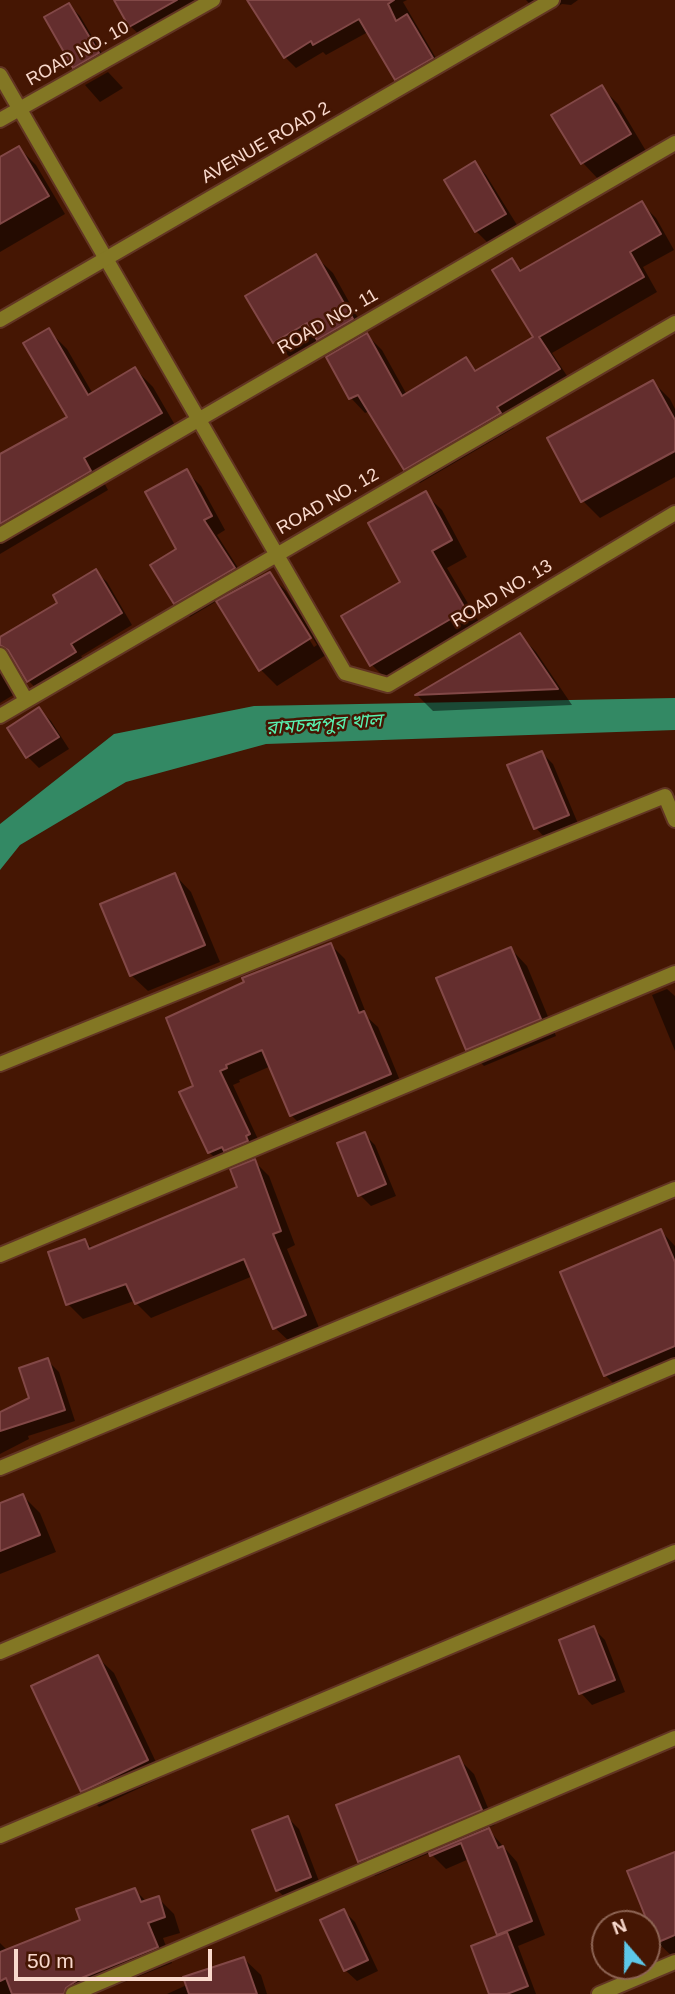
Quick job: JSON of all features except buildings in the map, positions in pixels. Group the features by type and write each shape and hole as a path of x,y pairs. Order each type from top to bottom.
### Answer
{"street":[{"name":"ROAD NO. 10","path":"0,120 213,0"},
{"name":"AVENUE ROAD 2","path":"0,320 552,0"},
{"path":"0,75 277,554"},
{"name":"ROAD NO. 11","path":"0,535 675,143"},
{"name":"ROAD NO. 12","path":"0,716 675,323"},
{"name":"ROAD NO. 13","path":"277,554 345,673 388,685 675,513"},
{"path":"0,654 26,701"},
{"path":"0,1064 665,796 675,820"},
{"path":"0,1255 675,973"},
{"path":"0,1468 675,1189"},
{"path":"0,1651 675,1366"},
{"path":"0,1836 675,1552"},
{"path":"73,1994 675,1738"},
{"path":"599,1994 675,1962"}],"water":[{"name":"রামচন্দ্রপুর খাল","path":"675,698 675,730 266,744 126,782 20,845 0,870 0,824 114,734 254,706"}]}
